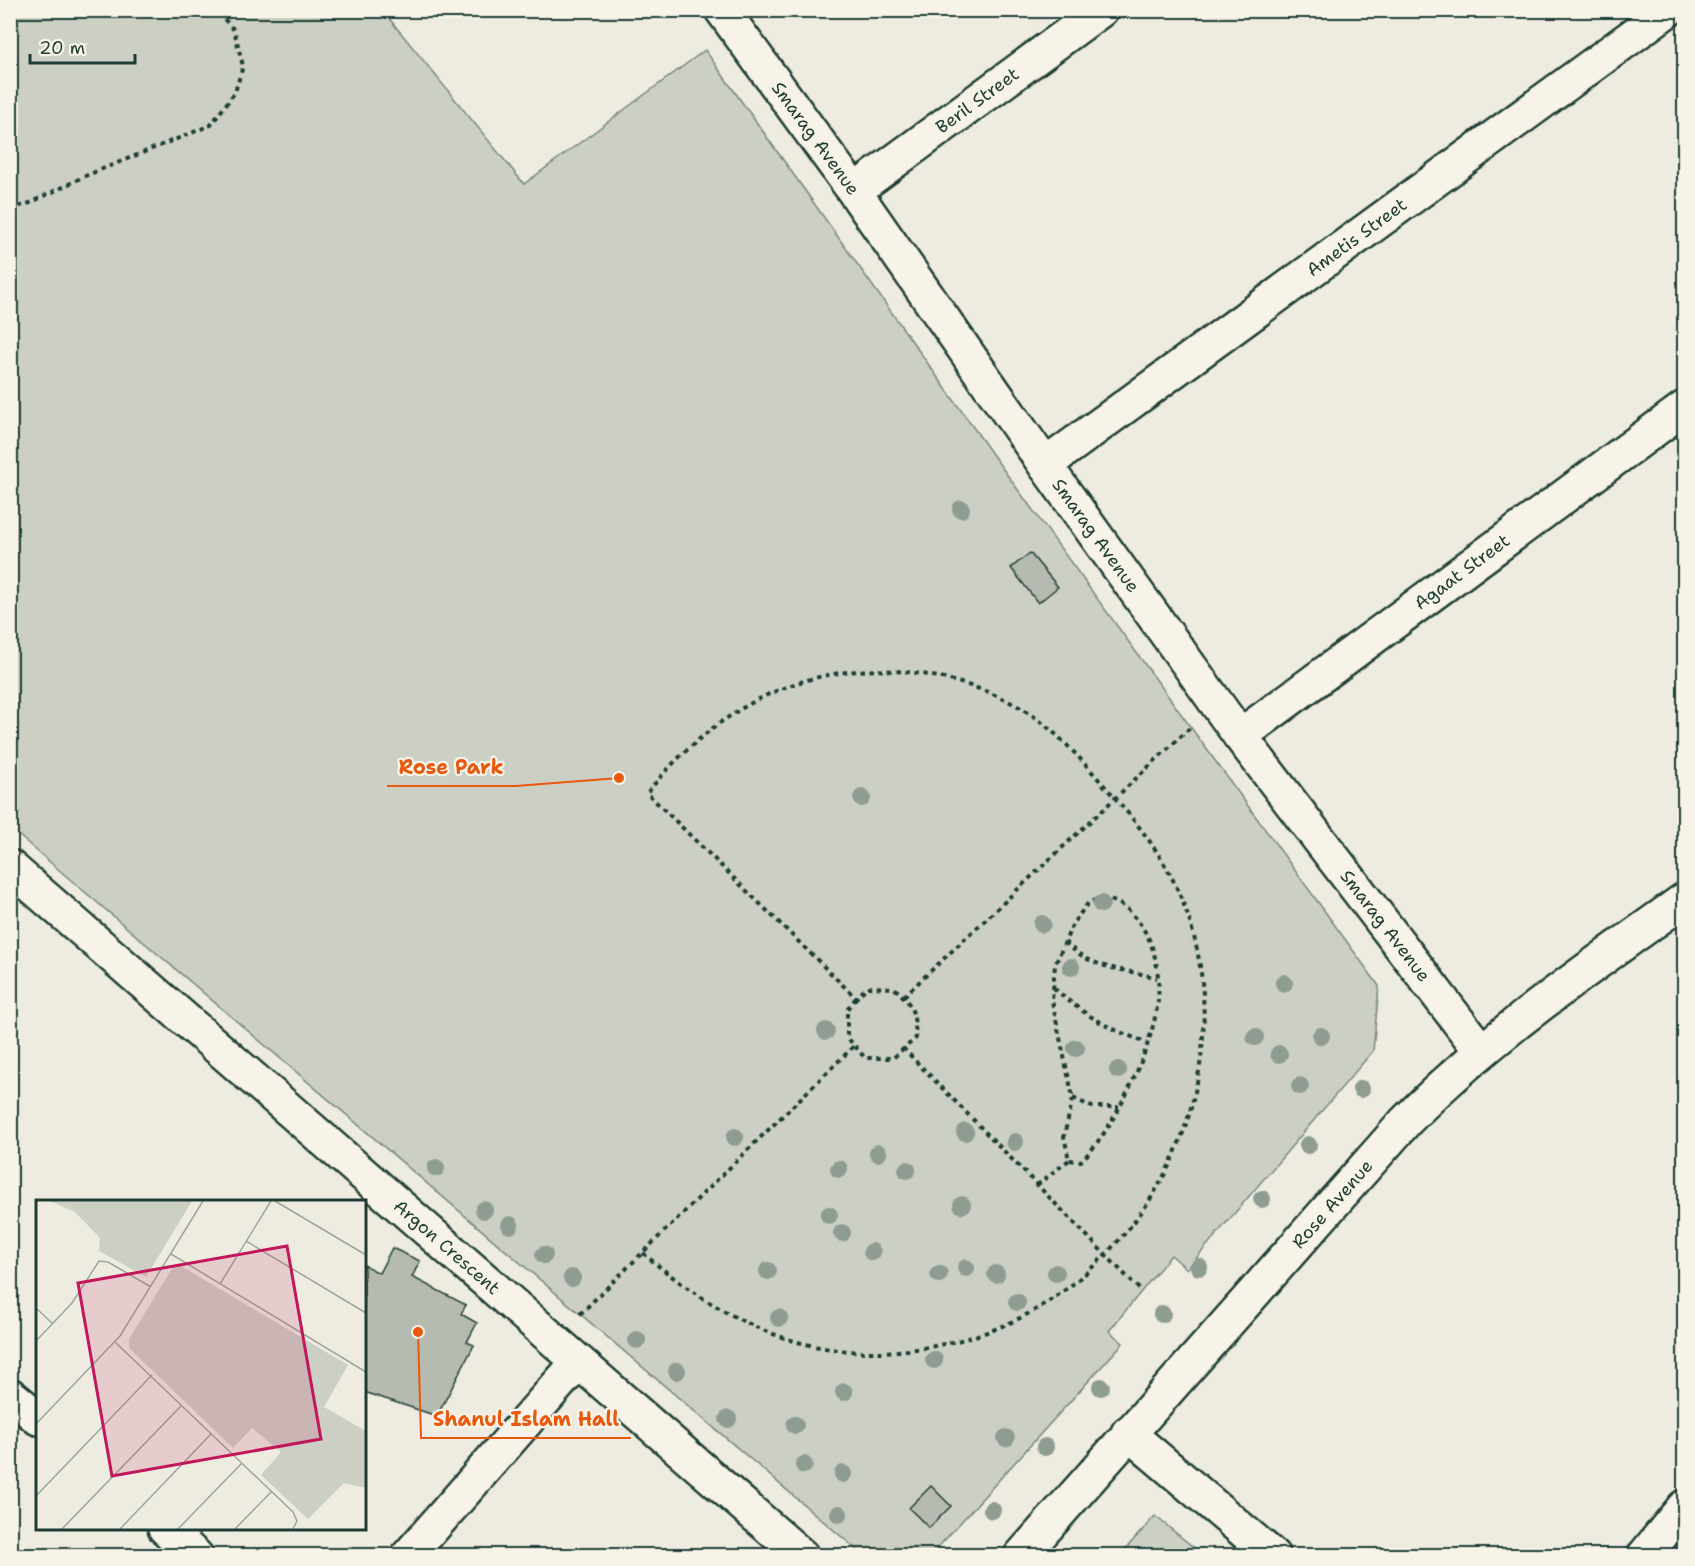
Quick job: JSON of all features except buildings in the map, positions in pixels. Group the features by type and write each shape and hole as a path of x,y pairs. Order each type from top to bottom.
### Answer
{"street":[{"name":"Smarag Avenue","path":"722,10 854,191 1045,465 1217,705 1481,1051"},
{"name":"Beril Street","path":"854,191 1101,10"},
{"name":"Ametis Street","path":"1045,465 1668,10"},
{"name":"Agaat Street","path":"1240,736 1684,408"},
{"name":"Argon Crescent","path":"10,867 802,1556"},
{"name":"Rose Avenue","path":"1021,1556 1406,1121 1481,1051 1542,1002 1684,900"},
{"path":"408,1556 578,1362"},
{"path":"10,1395 36,1416"},
{"path":"1128,1433 1273,1556"},
{"path":"1644,1556 1684,1508"},
{"path":"167,1530 196,1556"}],"path":[{"path":"10,209 30,203 85,176 211,125 235,92 243,66 234,30 216,10"},
{"path":"643,1253 678,1283 716,1308 754,1328 804,1344 834,1350 878,1353 913,1351 961,1340 1012,1324 1062,1292 1106,1256 1146,1208 1172,1162 1191,1107 1201,1062 1204,998 1195,940 1175,884 1144,834 1116,798 1063,740 1025,711 977,687 913,671 834,673 794,684 746,704 714,724 671,763 647,793 856,998"},
{"path":"904,996 1217,705"},
{"path":"1036,1185 1069,1160 1081,1161 1096,1147 1119,1107 1147,1042 1158,1001 1151,942 1131,910 1119,902 1102,898 1089,902 1073,923 1055,965 1052,1001 1073,1098 1064,1136 1069,1160"},
{"path":"1065,942 1079,957 1095,965 1121,968 1157,978"},
{"path":"867,987 894,987 904,996 914,1009 915,1038 893,1058 865,1058 847,1037 847,1009 867,987"},
{"path":"1053,988 1078,1010 1125,1035 1147,1042"},
{"path":"580,1314 854,1046"},
{"path":"903,1048 1141,1291"},
{"path":"1073,1098 1092,1107 1119,1107"}],"shaded area":[{"path":"11,11 383,11 524,184 705,50 1000,465 1379,986 1373,1051 1187,1269 1171,1255 1109,1331 1123,1343 931,1555 863,1555 11,829"},
{"path":"1155,1516 1203,1555 1120,1555"}],"place":[{"name":"Rose Park","path":"619,778"},
{"name":"Shanul Islam Hall","path":"418,1332"}]}
